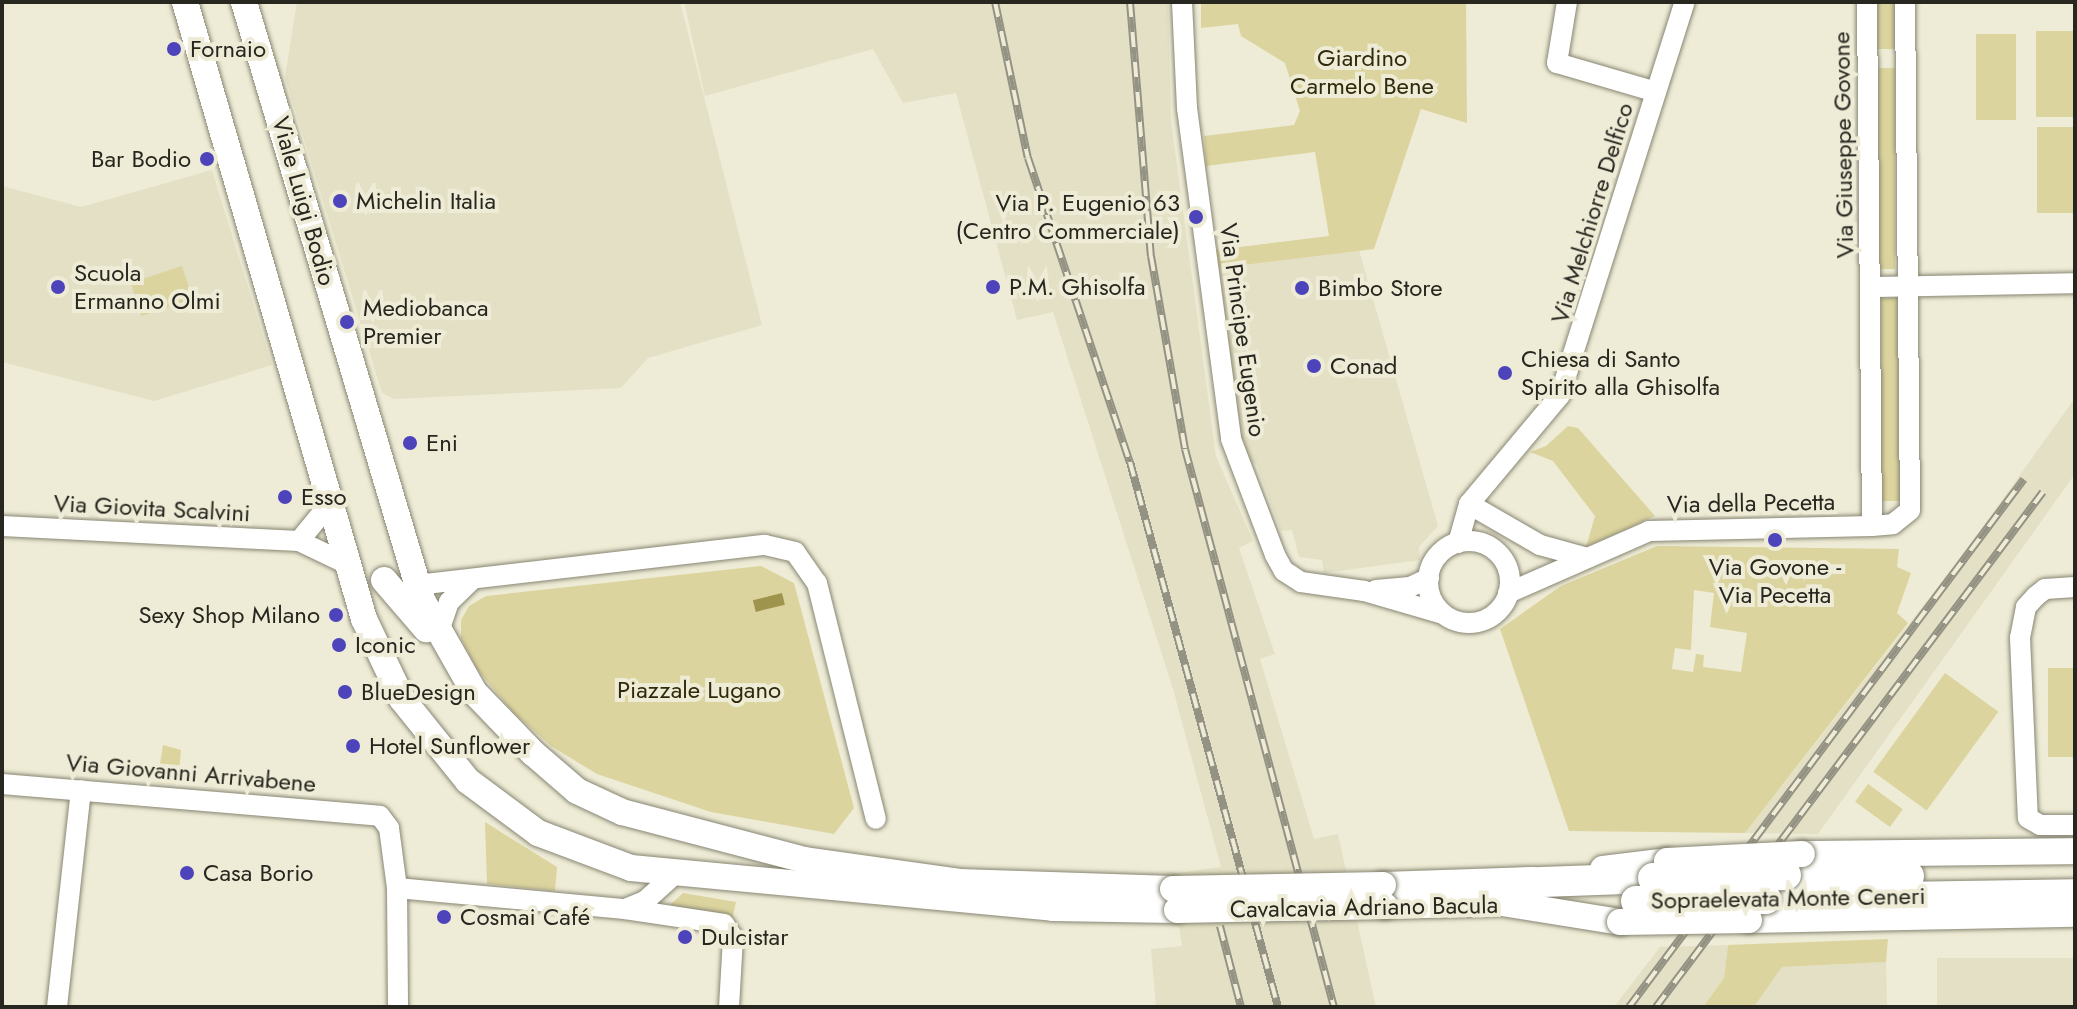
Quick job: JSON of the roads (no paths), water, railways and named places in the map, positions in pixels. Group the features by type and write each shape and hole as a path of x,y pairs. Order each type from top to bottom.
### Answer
{"highway":[{"name":"Cavalcavia Adriano Bacula","path":"1508,893 1644,890 1794,865 1890,876"},
{"name":"Sopraelevata Monte Ceneri","path":"1890,876 2075,875"},
{"name":"Sopraelevata Monte Ceneri","path":"1644,890 1758,909 2075,894"}],"main road":[{"path":"185,2 364,619 392,682 422,729 468,781 510,816 559,844 617,865 674,875 801,872"},
{"name":"Viale Luigi Bodio","path":"244,2 417,585"},
{"path":"349,565 384,580 417,585 438,634 458,669"},
{"path":"384,580 501,722 577,791 636,817 801,872"},
{"name":"Cavalcavia Adriano Bacula","path":"1794,865 2075,851"},
{"name":"Cavalcavia Adriano Bacula","path":"801,872 1175,900 1644,890"},
{"path":"1758,909 2075,914"}],"street":[{"name":"Via Principe Eugenio","path":"1182,2 1187,108 1236,459 1284,571 1306,584 1364,591 1443,614"},
{"path":"1567,2 1557,63 1656,92"},
{"name":"Via Melchiorre Delfico","path":"1458,543 1469,504 1560,395 1685,2"},
{"name":"Via Giuseppe Govone","path":"1867,2 1872,526"},
{"path":"1905,2 1910,286"},
{"name":"Via Giuseppe Govone","path":"1872,287 2075,283"},
{"name":"Via della Pecetta","path":"1443,614 1461,622 1481,621 1498,610 1508,593 1548,572 1663,530 1893,524 1910,510 1910,286"},
{"path":"299,541 332,501"},
{"path":"1469,504 1540,545 1585,557"},
{"name":"Via Giovita Scalvini","path":"2,526 299,541 349,565"},
{"path":"1443,614 1431,597 1429,578 1435,559 1458,543 1487,546 1507,568 1508,593"},
{"path":"417,585 765,545 795,552 817,583 876,819"},
{"name":"Via della Pecetta","path":"1507,568 1548,572"},
{"name":"Via Principe Eugenio","path":"1364,591 1410,587 1429,578"},
{"path":"438,634 449,602 473,579"},
{"path":"2075,587 2045,589 2036,596 2026,607 2020,638 2028,818 2040,825 2075,825"},
{"name":"Via Giovanni Arrivabene","path":"2,784 376,815 389,828 397,888"},
{"path":"57,1007 81,790"},
{"path":"625,909 652,895 674,875"},
{"path":"398,1007 397,888 625,909 724,924 733,938 729,1007"},
{"path":"652,895 681,917"}],"railway":[{"path":"995,2 1028,158 1130,462 1278,1007"},
{"path":"1130,2 1151,256 1185,449 1334,1007"},
{"path":"1629,1007 2024,479"},
{"path":"1656,1007 2043,492"},
{"path":"1220,926 1241,1007"}],"place":[{"name":"Fornaio","path":"174,49"},
{"name":"Bar Bodio","path":"207,159"},
{"name":"Michelin Italia","path":"340,201"},
{"name":"Via P. Eugenio 63 (Centro Commerciale)","path":"1196,217"},
{"name":"Scuola Ermanno Olmi","path":"58,287"},
{"name":"P.M. Ghisolfa","path":"993,287"},
{"name":"Bimbo Store","path":"1302,288"},
{"name":"Mediobanca Premier","path":"347,322"},
{"name":"Conad","path":"1314,366"},
{"name":"Chiesa di Santo Spirito alla Ghisolfa","path":"1505,373"},
{"name":"Eni","path":"410,443"},
{"name":"Esso","path":"285,497"},
{"name":"Via Govone - Via Pecetta","path":"1775,540"},
{"name":"Sexy Shop Milano","path":"336,615"},
{"name":"Iconic","path":"339,645"},
{"name":"BlueDesign","path":"345,692"},
{"name":"Hotel Sunflower","path":"353,746"},
{"name":"Casa Borio","path":"187,873"},
{"name":"Cosmai Café","path":"444,917"},
{"name":"Dulcistar","path":"685,937"}],"park label":[{"name":"Giardino Carmelo Bene","path":"1362,72"},
{"name":"Piazzale Lugano","path":"699,690"}]}
